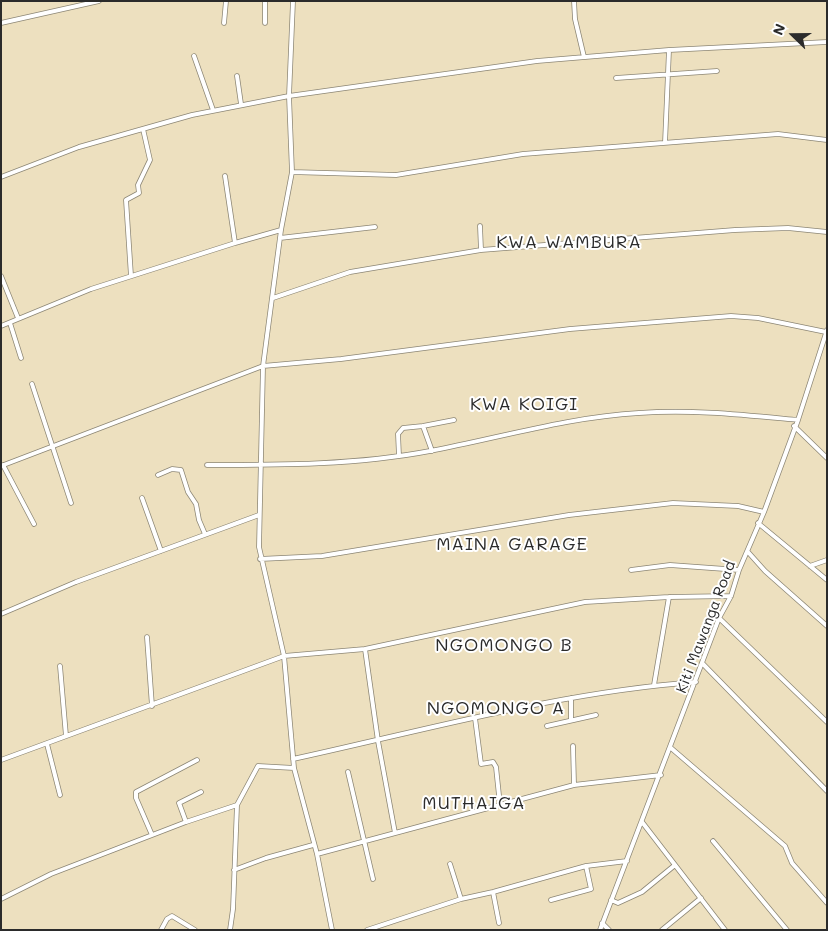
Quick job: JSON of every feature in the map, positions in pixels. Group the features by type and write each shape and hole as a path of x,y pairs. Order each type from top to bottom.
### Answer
{"street":[{"path":"1,23 100,1"},
{"path":"224,23 226,1"},
{"path":"265,1 266,22"},
{"path":"293,1 289,96 292,172 281,230 263,366 262,466 259,515 260,559 284,656 294,768 313,845 317,854 332,930"},
{"path":"574,1 575,19 584,57"},
{"path":"1,177 79,147 143,129 213,110 289,96 409,77 584,57 669,50 827,42"},
{"path":"665,143 669,50"},
{"path":"194,56 213,110"},
{"path":"616,78 717,71"},
{"path":"237,76 241,104"},
{"path":"131,276 126,200 139,193 138,185 150,160 143,129"},
{"path":"292,172 396,175 523,154 778,134 827,140"},
{"path":"225,176 235,243"},
{"path":"480,226 481,250"},
{"path":"280,238 375,227"},
{"path":"273,298 350,272 481,250 744,230 788,228 827,232"},
{"path":"1,326 131,276 281,230"},
{"path":"1,276 18,318"},
{"path":"34,524 2,465 50,445 263,366 341,359 570,329 730,316 758,318 826,331"},
{"path":"10,323 21,358"},
{"name":"Kiti Mawanga Road","path":"600,930 704,664 719,618 731,596 739,570 764,512 794,426 798,420 826,331"},
{"path":"32,384 50,445 71,503"},
{"path":"207,465 262,466 398,456 432,451 556,424 637,413 686,411 798,420"},
{"path":"398,456 399,431 407,426 423,426 454,420"},
{"path":"423,426 432,451"},
{"path":"794,426 827,458"},
{"path":"158,475 172,469 182,470 188,492 196,504 199,520 205,534"},
{"path":"142,498 161,552"},
{"path":"260,559 322,556 569,515 672,503 738,506 764,512"},
{"path":"1,614 76,582 259,515"},
{"path":"758,523 827,580"},
{"path":"748,552 765,571 827,626"},
{"path":"810,566 827,560"},
{"path":"631,570 670,565 739,570"},
{"path":"1,760 284,656 365,649 585,602 669,597 731,596"},
{"path":"654,685 669,597"},
{"path":"719,618 827,722"},
{"path":"148,637 152,706"},
{"path":"365,649 378,741 395,833"},
{"path":"704,664 827,791"},
{"path":"60,666 66,736"},
{"path":"293,759 571,698 654,685 696,682"},
{"path":"571,698 571,720"},
{"path":"547,726 596,715"},
{"path":"475,718 481,764 493,762 496,767 500,805"},
{"path":"47,744 60,795"},
{"path":"573,746 574,785"},
{"path":"671,748 785,846 792,863 827,903"},
{"path":"152,835 136,792 197,760"},
{"path":"230,930 233,909 237,805 258,766 294,768"},
{"path":"348,772 373,879"},
{"path":"317,854 574,785 661,775"},
{"path":"186,822 179,803 201,792"},
{"path":"1,899 50,874 186,822 237,805"},
{"path":"642,822 725,930"},
{"path":"713,841 787,930"},
{"path":"234,870 266,858 313,845"},
{"path":"367,930 461,899 586,866 627,861"},
{"path":"450,864 461,899"},
{"path":"611,900 618,904 642,892 675,865"},
{"path":"551,900 591,889 586,866"},
{"path":"493,892 499,923"},
{"path":"662,930 701,898"},
{"path":"161,930 167,919 172,916 195,930"},
{"path":"602,923 609,930"}],"district":[{"name":"KWA WAMBURA","path":"569,242"},
{"name":"KWA KOIGI","path":"524,404"},
{"name":"MAINA GARAGE","path":"512,544"},
{"name":"NGOMONGO B","path":"504,645"},
{"name":"NGOMONGO A","path":"496,708"},
{"name":"MUTHAIGA","path":"474,803"}]}
